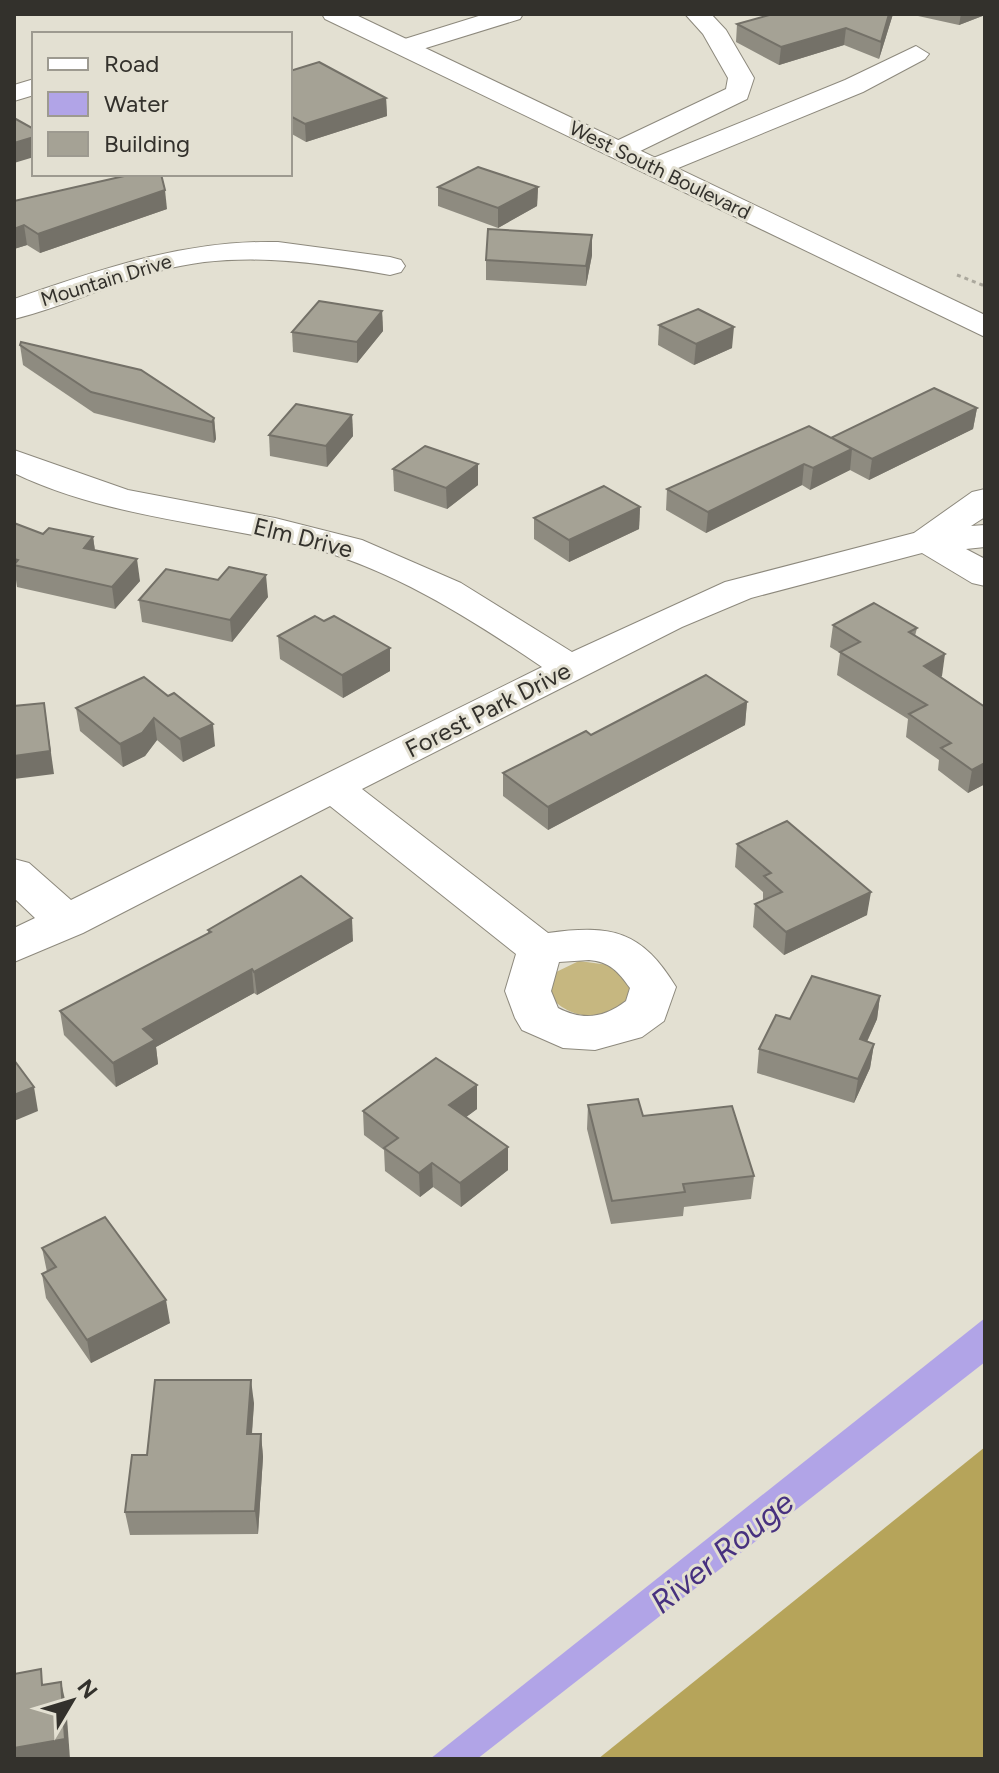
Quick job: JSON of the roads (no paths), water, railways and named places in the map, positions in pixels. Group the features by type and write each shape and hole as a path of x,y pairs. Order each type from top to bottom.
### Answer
{"street":[{"name":"West South Boulevard","path":"334,14 984,326"},
{"path":"376,34 442,14"},
{"path":"404,47 511,14"},
{"path":"690,14 711,14"},
{"path":"620,150 738,93 741,78 713,30 697,14"},
{"path":"656,167 854,86 916,54"},
{"name":"Mountain Drive","path":"14,310 133,268 197,254 289,251 390,266"},
{"name":"Elm Drive","path":"14,460 102,494 311,537 385,560 457,593 570,668"},
{"name":"Forest Park Drive","path":"927,541 985,500"},
{"name":"Forest Park Drive","path":"14,947 669,619 738,590 927,541 985,536"},
{"path":"927,541 985,575"},
{"path":"334,788 540,950"},
{"path":"14,873 67,922"}],"water":[{"name":"River Rouge","path":"985,1318 985,1362 477,1759 430,1759"}]}
